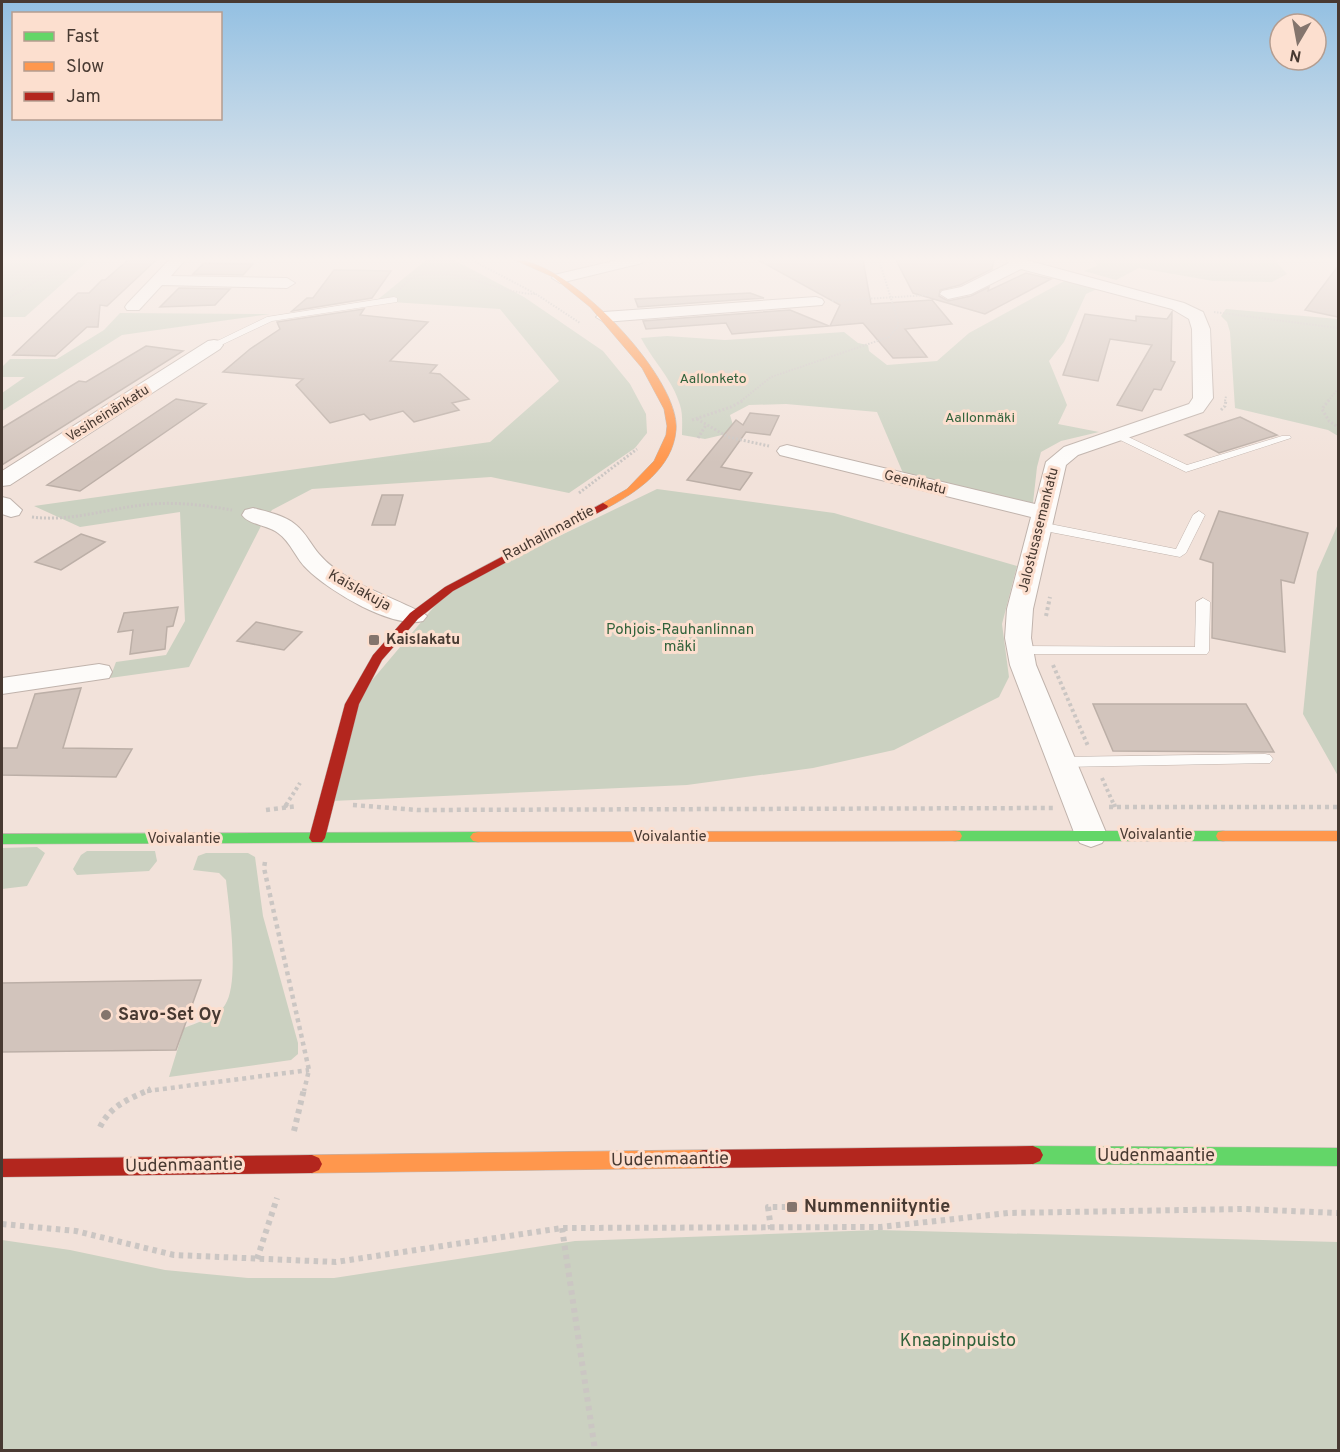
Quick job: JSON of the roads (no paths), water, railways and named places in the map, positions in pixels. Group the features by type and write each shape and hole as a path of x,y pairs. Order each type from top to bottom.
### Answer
{"street":[{"name":"Rauhalinnantie","path":"317,838 352,704 377,658 414,616 448,589 631,491 653,468 667,448 672,426 670,408 653,378 613,328"},
{"name":"Jalostusasemankatu","path":"1092,835 1023,665 1019,650 1020,609 1056,462 1071,451 1187,412 1200,404 1203,393 1201,328"},
{"name":"Vesiheinänkatu","path":"2,480 214,345"},
{"name":"Geenikatu","path":"788,451 1042,519"},
{"name":"Kaislakuja","path":"253,515 269,519 289,530 309,558 332,578 399,613 414,616"},
{"path":"2,686 99,672"},
{"name":"Voivalantie","path":"2,839 1338,836"},
{"name":"Uudenmaantie","path":"2,1168 1029,1155 1338,1157"}],"lane":[{"path":"214,345 251,328"},
{"path":"1118,435 1186,469 1286,438"},
{"path":"1042,519 1180,553 1199,515"},
{"path":"1019,650 1202,651 1203,602"},
{"path":"1062,762 1265,759"}],"place":[{"name":"Kaislakatu","path":"374,640"},
{"name":"Savo-Set Oy","path":"106,1015"},
{"name":"Nummenniityntie","path":"792,1207"}],"park label":[{"name":"Aallonketo","path":"713,379"},
{"name":"Aallonmäki","path":"980,418"},
{"name":"Pohjois-Rauhanlinnan mäki","path":"680,638"},
{"name":"Knaapinpuisto","path":"958,1341"}]}
